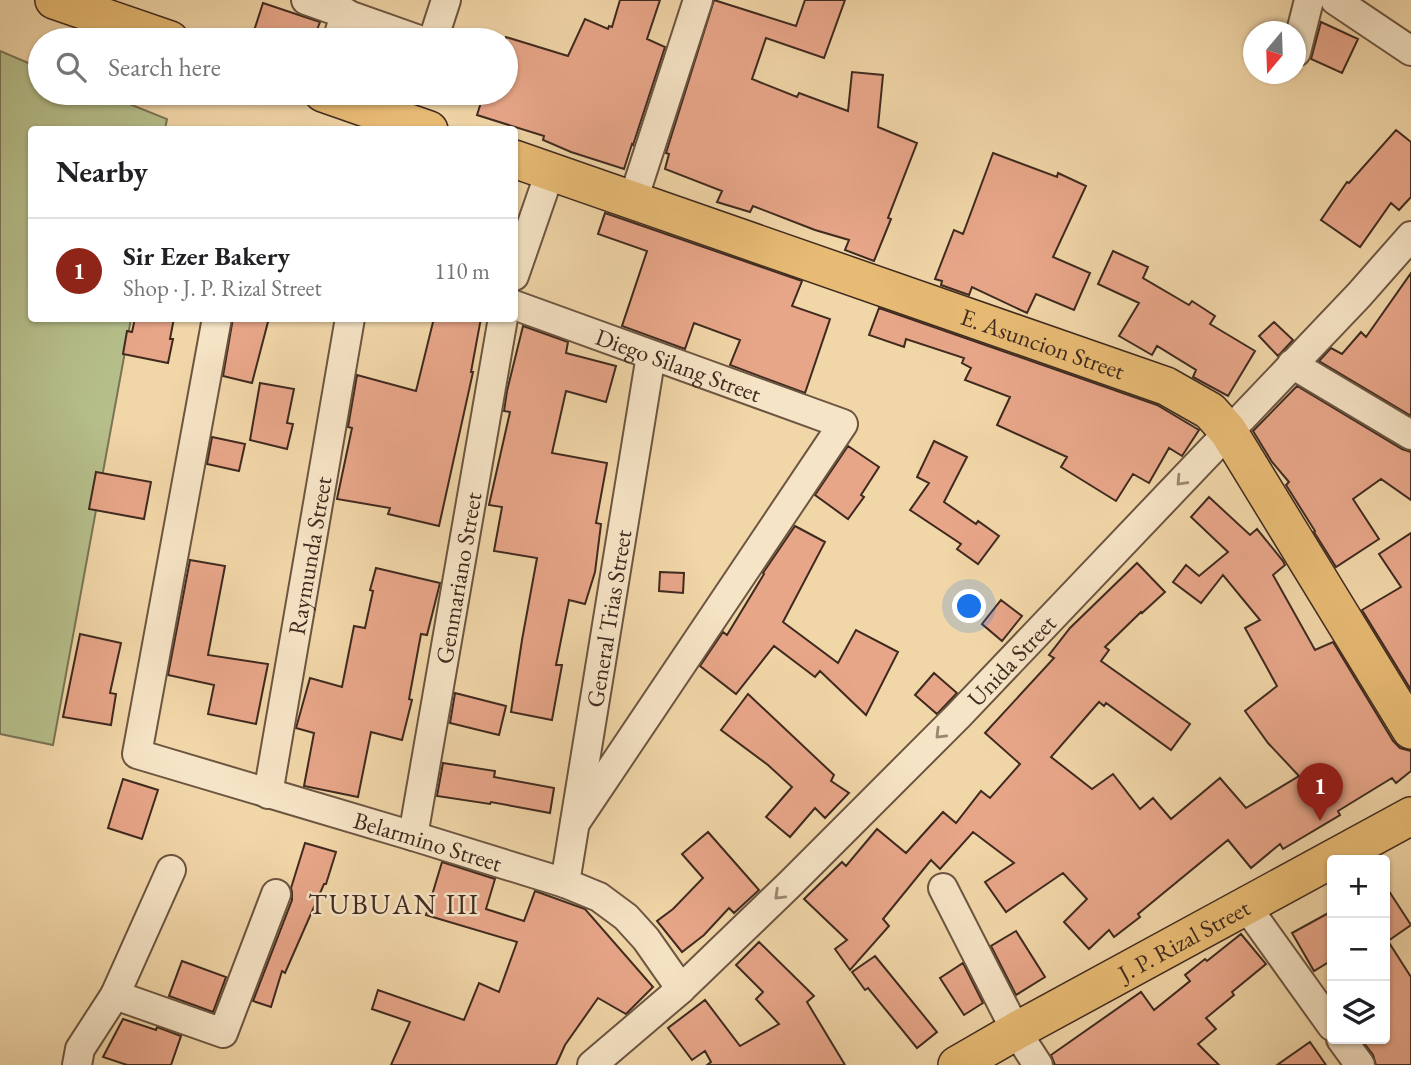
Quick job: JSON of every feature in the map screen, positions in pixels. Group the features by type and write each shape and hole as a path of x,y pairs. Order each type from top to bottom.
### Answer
{"main road":[{"path":"54,0 110,9 147,28"},
{"path":"357,105 418,126"},
{"name":"E. Asuncion Street","path":"518,160 1166,386 1210,411 1228,431 1411,730"},
{"name":"J. P. Rizal Street","path":"957,1065 1411,816"}],"street":[{"path":"306,0 387,28"},
{"path":"437,28 446,0"},
{"path":"632,200 698,0"},
{"path":"1303,21 1308,0"},
{"path":"1335,0 1411,51"},
{"path":"341,28 346,13"},
{"path":"518,264 550,172"},
{"name":"Unida Street","path":"592,1065 681,989 958,716 1359,295 1411,236"},
{"name":"Diego Silang Street","path":"518,306 843,424 575,823"},
{"name":"Belarmino Street","path":"216,322 137,754 413,835 565,883 599,897 625,917 646,939 681,989"},
{"name":"Raymunda Street","path":"268,793 348,322"},
{"name":"Genmariano Street","path":"413,835 502,322"},
{"name":"General Trias Street","path":"565,883 651,355"},
{"path":"1292,364 1411,435"},
{"path":"76,1065 80,1049 115,995 171,870"},
{"path":"943,888 1016,1031 1038,1065"},
{"path":"115,995 223,1033 276,894"},
{"path":"1246,906 1327,1019"},
{"path":"1345,1044 1360,1065"}],"green space":[{"path":"0,51 28,63 28,105 132,105 167,119 166,126 28,126 28,322 130,322 53,745 0,734"}],"building":[{"path":"620,0 660,0 647,39 665,47 624,169 571,152 543,140 544,136 518,126 477,115 480,105 518,105 518,41 568,56 585,19 608,29 609,26 612,27"},
{"path":"714,0 796,26 805,0 845,0 824,58 766,38 752,79 797,97 799,93 848,111 852,72 883,75 878,127 917,143 874,261 845,250 849,240 753,206 750,212 717,202 722,191 665,169 669,154 666,153"},
{"path":"263,3 320,22 318,28 255,28"},
{"path":"1321,22 1358,39 1342,73 1311,59"},
{"path":"1396,130 1411,142 1411,197 1399,210 1391,203 1360,247 1321,220 1347,182 1349,183"},
{"path":"993,153 1057,177 1058,173 1086,186 1053,257 1090,273 1074,310 1036,294 1027,313 972,287 969,295 941,285 942,281 935,279 954,230 963,234"},
{"path":"605,213 802,281 792,306 830,319 805,393 730,365 740,340 694,323 685,349 622,326 647,251 598,234"},
{"path":"1113,251 1148,267 1143,278 1189,305 1192,301 1215,316 1210,324 1255,351 1228,396 1193,377 1196,370 1157,346 1152,355 1119,336 1139,303 1098,284"},
{"path":"1411,273 1411,416 1319,361 1331,348 1342,354 1361,332 1366,337"},
{"path":"879,308 1157,405 1199,430 1182,456 1169,448 1149,483 1133,474 1116,501 1061,467 1067,457 997,425 1010,397 965,380 971,368 962,363 964,358 906,339 904,347 869,335"},
{"path":"134,322 173,322 168,363 123,354 127,331 132,332"},
{"path":"232,322 268,322 252,383 223,376"},
{"path":"433,322 480,322 473,372 439,526 388,514 390,508 337,499 352,428 348,427 357,375 416,391"},
{"path":"1274,322 1293,340 1278,356 1259,336"},
{"path":"523,326 568,342 566,353 616,366 606,402 566,391 552,453 607,463 596,523 601,524 595,572 585,604 569,600 556,665 562,665 552,720 511,712 537,558 494,551 502,507 489,505 510,412 504,411 507,391"},
{"path":"260,383 294,389 287,423 293,424 287,449 250,440"},
{"path":"1297,386 1411,452 1411,500 1381,479 1353,499 1379,539 1336,567 1286,485 1289,482 1272,462 1253,431"},
{"path":"212,437 245,444 239,471 207,464"},
{"path":"934,441 967,457 944,502 999,536 978,564 957,549 961,544 910,510 929,483 917,477"},
{"path":"848,446 879,467 861,495 864,497 848,519 815,495"},
{"path":"96,472 151,482 144,519 89,509"},
{"path":"1209,497 1250,535 1257,529 1283,561 1285,565 1273,575 1315,650 1333,642 1393,741 1400,748 1411,751 1411,771 1396,783 1392,778 1338,811 1340,815 1283,849 1280,844 1251,868 1228,840 1138,914 1140,917 1114,937 1109,930 1089,949 1064,922 1087,899 1063,873 1006,912 985,882 1014,863 973,832 940,869 931,860 883,919 889,926 850,970 835,949 847,940 804,899 842,862 846,866 877,829 906,853 943,812 956,823 981,791 990,798 1020,764 985,733 1054,658 1049,655 1070,628 1137,563 1165,592 1105,647 1109,650 1101,661 1190,724 1171,750 1106,703 1104,706 1099,702 1051,757 1092,789 1113,774 1140,809 1153,798 1171,819 1220,778 1246,808 1299,776 1268,743 1245,711 1277,686 1245,628 1260,620 1223,575 1201,603 1173,582 1186,565 1199,576 1228,552 1191,517"},
{"path":"795,526 825,542 783,622 838,663 856,630 898,652 866,715 820,671 815,677 774,646 736,694 700,666 723,632 727,635 763,573"},
{"path":"1411,533 1411,690 1362,610 1401,587 1379,554"},
{"path":"190,560 225,566 208,655 268,664 256,724 208,714 214,685 168,675"},
{"path":"376,568 440,583 427,635 421,634 409,699 412,700 402,740 371,732 358,797 304,786 314,733 296,728 310,678 342,687 354,626 365,628"},
{"path":"660,572 684,573 683,593 659,591"},
{"path":"1001,600 1022,616 1002,641 982,624"},
{"path":"80,634 121,643 110,693 116,694 111,725 63,717"},
{"path":"934,673 957,693 937,714 915,695"},
{"path":"455,693 506,706 499,735 450,723"},
{"path":"748,694 834,775 831,781 849,793 825,818 815,808 790,837 766,817 792,787 768,765 721,730"},
{"path":"443,763 495,771 494,777 554,788 550,813 491,802 437,796"},
{"path":"123,779 158,790 142,839 108,828"},
{"path":"708,832 759,890 734,913 729,908 704,935 682,952 657,921 673,909 703,878 682,854"},
{"path":"305,843 336,852 326,884 285,973 282,971 271,1007 253,1001 292,900 291,888"},
{"path":"442,862 495,879 486,909 524,921 535,891 585,909 653,987 626,1014 598,998 565,1045 556,1065 391,1065 410,1022 372,1009 378,990 464,1020 479,983 499,992 517,942 426,915"},
{"path":"1390,893 1411,925 1390,940"},
{"path":"1327,914 1327,963 1314,971 1292,933"},
{"path":"1016,931 1045,977 1016,995 991,946"},
{"path":"1241,934 1266,964 1206,1018 1216,1029 1198,1044 1219,1065 1055,1065 1051,1055 1141,992 1154,1010 1190,981 1185,975"},
{"path":"759,942 814,996 807,1002 845,1065 707,1065 711,1062 705,1051 692,1060 668,1028 705,1000 740,1046 779,1024 756,999 763,992 736,965"},
{"path":"1390,944 1411,977 1411,1065 1376,1065 1365,1044 1390,1044"},
{"path":"875,956 937,1032 917,1048 852,972"},
{"path":"182,961 226,977 213,1012 169,996"},
{"path":"963,963 983,1003 964,1015 940,978"},
{"path":"123,1019 181,1036 171,1065 127,1065 103,1057"},
{"path":"1310,1042 1326,1065 1277,1065"}],"place":[{"name":"Sir Ezer Bakery","path":"1320,821"}],"district":[{"name":"TUBUAN III","path":"394,904"}]}
